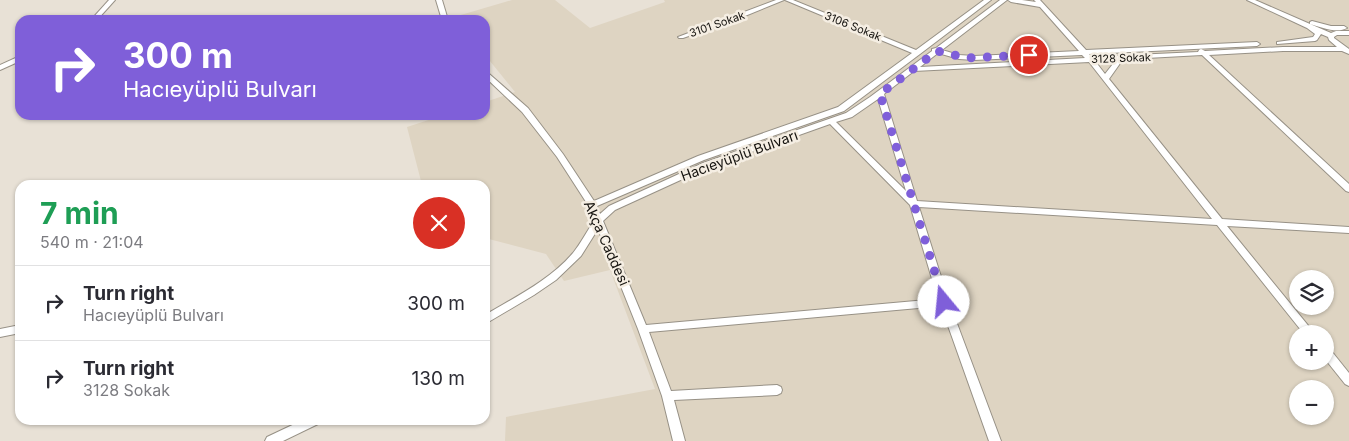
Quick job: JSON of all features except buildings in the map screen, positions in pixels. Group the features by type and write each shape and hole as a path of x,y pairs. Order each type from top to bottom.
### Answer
{"street":[{"path":"98,15 112,0"},
{"path":"438,0 443,15"},
{"name":"3101 Sokak","path":"681,37 738,18 781,0"},
{"name":"3106 Sokak","path":"788,0 918,53"},
{"name":"Hacıeyüplü Bulvarı","path":"592,206 703,161 841,109 988,0"},
{"name":"Hacıeyüplü Bulvarı","path":"490,317 546,281 571,262 587,242 599,219 612,208 703,161 832,122 858,110 1004,0"},
{"path":"1011,0 1039,2 1084,52 1303,325"},
{"path":"1250,0 1333,39 1346,51"},
{"path":"1261,0 1312,23 1340,33 1349,33"},
{"name":"3128 Sokak","path":"926,47 967,58 1279,43 1310,40 1317,37 1313,31 1299,22"},
{"path":"1312,23 1331,28 1349,27"},
{"name":"3128 Sokak","path":"1279,43 1326,45 1340,33"},
{"path":"1196,47 1349,189"},
{"name":"3128 Sokak","path":"901,65 912,69 1283,49 1346,51"},
{"path":"1106,78 1120,61 1127,58"},
{"path":"0,68 15,60"},
{"name":"Akça Caddesi","path":"490,78 525,110 560,156 599,219 643,329 667,396 679,441"},
{"path":"880,94 944,302 995,441"},
{"path":"832,122 914,204 1349,230"},
{"path":"643,329 944,302"},
{"path":"0,332 15,330"},
{"path":"1334,363 1349,381"},
{"path":"667,396 777,390"},
{"path":"271,441 304,425"}],"shaded area":[{"path":"512,0 555,0 590,28 665,2 664,0 1349,0 1349,441 505,441 506,417 655,389 610,270 564,281 546,254 490,239 490,180 421,180 407,127 429,120 490,120 490,100 515,92 490,61 490,15 461,15"}],"route":[{"path":"944,302 880,94 937,51 959,58 1029,55"}]}
